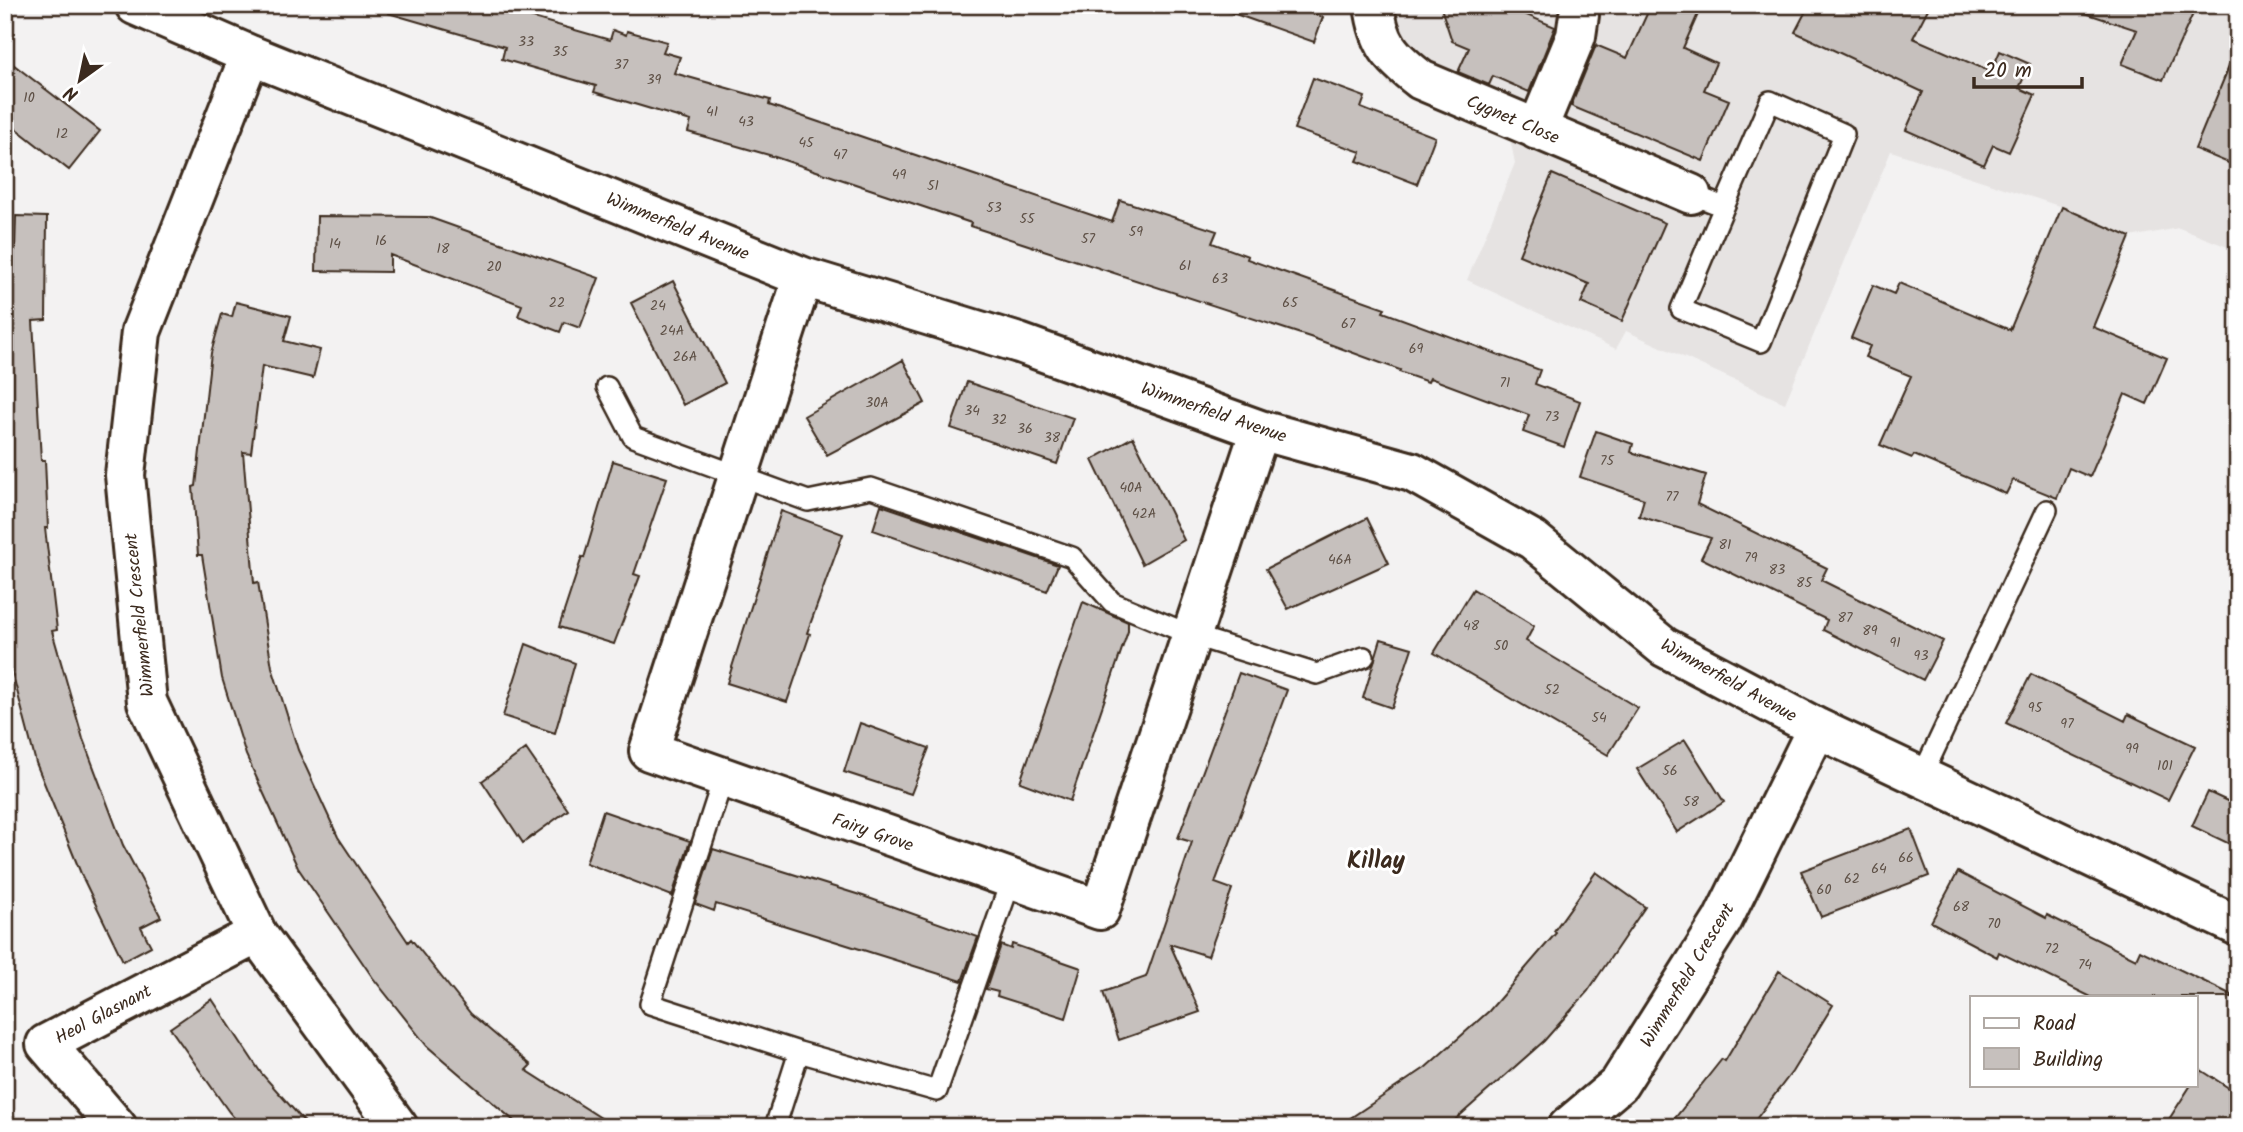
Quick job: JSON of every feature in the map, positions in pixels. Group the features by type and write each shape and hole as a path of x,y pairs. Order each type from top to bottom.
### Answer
{"street":[{"name":"Wimmerfield Avenue","path":"135,5 250,55 803,276 1019,343 1259,430 1412,472 1533,540 1664,647 1816,728 2238,926"},
{"name":"Cygnet Close","path":"1374,5 1377,32 1393,59 1421,79 1707,200"},
{"path":"1537,130 1576,36 1579,15"},
{"name":"Wimmerfield Crescent","path":"250,55 141,332 125,475 147,702 257,934 398,1127"},
{"name":"Fairy Grove","path":"803,276 649,751 1011,880 1100,909 1259,430"},
{"name":"Wimmerfield Crescent","path":"1568,1127 1619,1084 1723,921 1816,728"},
{"name":"Heol Glasnant","path":"117,1127 46,1044 257,934"}],"lane":[{"path":"1770,101 1844,134 1761,342 1681,309 1707,200 1770,101"},
{"path":"607,387 633,438 808,501 871,488 1072,558 1112,601 1191,635 1317,674 1364,657"},
{"path":"1921,778 2047,510"},
{"path":"723,779 650,1004 799,1052 937,1091 1011,880"},
{"path":"775,1127 799,1052"}],"shaded area":[{"path":"1356,5 2238,5 2238,251 2179,228 2130,237 2062,207 1891,151 1785,403 1626,331 1616,349 1467,280 1515,163 1510,138 1389,85 1368,55"}],"building":[{"path":"389,5 488,5 610,40 613,30 626,35 627,31 667,42 663,52 680,57 674,73 770,100 769,105 1112,222 1120,200 1217,231 1212,243 1248,256 1247,259 1385,308 1383,312 1540,370 1535,384 1580,401 1564,447 1523,432 1529,415 1430,378 1428,382 1399,372 1400,370 1313,338 970,226 971,223 769,155 688,132 691,121 594,92 596,86 502,59 505,47 388,13"},
{"path":"1221,5 1310,5 1308,11 1323,17 1314,42 1221,9"},
{"path":"1440,5 1503,5 1555,27 1529,92 1493,76 1489,85 1458,72 1469,48 1452,41"},
{"path":"1651,5 1702,5 1683,48 1716,63 1704,90 1729,100 1703,161 1571,106 1596,45 1627,58"},
{"path":"1809,5 1930,5 1913,38 1991,72 2000,51 2030,64 2019,88 2035,95 2009,152 1993,145 1984,165 1906,130 1923,92 1795,32"},
{"path":"2080,5 2197,5 2163,80 2122,64 2137,30 2079,11"},
{"path":"2238,47 2238,167 2195,149"},
{"path":"5,58 100,131 69,170 5,120"},
{"path":"1313,78 1365,97 1361,108 1435,137 1417,184 1357,161 1361,152 1294,129"},
{"path":"1552,174 1665,223 1622,321 1581,303 1589,284 1519,255"},
{"path":"2062,207 2130,237 2093,327 2167,358 2147,404 2125,394 2090,477 2069,468 2057,498 2013,480 2006,494 1914,455 1912,458 1880,445 1911,376 1865,357 1870,346 1851,338 1873,285 1894,294 1899,283 2010,330"},
{"path":"16,216 47,217 46,320 33,321 41,460 45,460 48,528 45,528 57,630 52,631 83,739 123,845 161,917 141,927 151,946 123,961 82,876 36,763 5,645 5,250 15,250"},
{"path":"317,216 428,217 599,278 580,328 564,322 560,332 518,316 522,305 390,255 390,272 316,271"},
{"path":"673,281 725,383 683,405 631,303"},
{"path":"236,302 291,316 284,341 320,350 313,378 262,366 251,453 243,452 254,583 258,582 272,667 298,750 338,837 408,942 411,939 471,1014 531,1065 526,1070 615,1127 521,1127 427,1046 373,978 298,868 246,755 222,678 202,555 198,555 193,487 196,486 211,353 222,314 232,317"},
{"path":"903,360 925,403 827,455 804,416"},
{"path":"967,382 1073,418 1057,464 951,428"},
{"path":"1596,431 1633,444 1631,452 1706,475 1697,504 1827,568 1821,580 1943,641 1923,680 1823,630 1827,620 1701,558 1711,538 1639,516 1644,499 1580,477"},
{"path":"1133,437 1184,540 1142,564 1092,460"},
{"path":"613,461 667,478 634,574 640,576 614,644 559,627 582,557 584,558"},
{"path":"881,505 1058,565 1047,591 873,530"},
{"path":"781,511 843,534 807,633 810,634 787,702 727,683"},
{"path":"1367,518 1389,563 1288,609 1266,569"},
{"path":"1473,589 1534,626 1526,641 1638,708 1608,755 1434,653"},
{"path":"1083,602 1128,622 1128,631 1070,801 1020,782"},
{"path":"1381,639 1412,648 1392,708 1363,698"},
{"path":"526,644 575,663 555,733 503,716"},
{"path":"1239,673 1287,690 1215,883 1232,889 1208,956 1170,944 1200,1012 1119,1040 1103,992 1146,977 1192,842 1178,838"},
{"path":"2031,674 2125,721 2128,714 2195,746 2168,800 2006,723"},
{"path":"860,723 929,748 911,794 844,772"},
{"path":"1685,740 1724,802 1677,832 1637,769"},
{"path":"526,749 568,810 523,843 482,781"},
{"path":"2208,792 2238,806 2238,848 2192,826"},
{"path":"603,811 690,841 672,896 586,863"},
{"path":"1911,829 1929,876 1821,917 1801,871"},
{"path":"713,849 863,896 978,937 962,981 716,904 714,911 695,904"},
{"path":"1596,872 1645,907 1588,991 1544,1041 1447,1127 1337,1127 1425,1068 1489,1011 1556,933 1554,931"},
{"path":"1958,872 2046,918 2047,915 2136,959 2140,950 2236,997 2089,996 1999,952 1997,957 1931,922"},
{"path":"1012,944 1081,968 1066,1018 997,996 998,992 986,989 1001,945 1011,949"},
{"path":"1779,971 1833,1005 1792,1072 1750,1127 1668,1127 1722,1059 1725,1061"},
{"path":"212,999 261,1073 309,1127 242,1127 229,1112 170,1028"},
{"path":"2201,1070 2238,1094 2238,1127 2164,1127 2190,1086 2198,1086"}],"district":[{"name":"Killay","path":"1376,860"}]}
